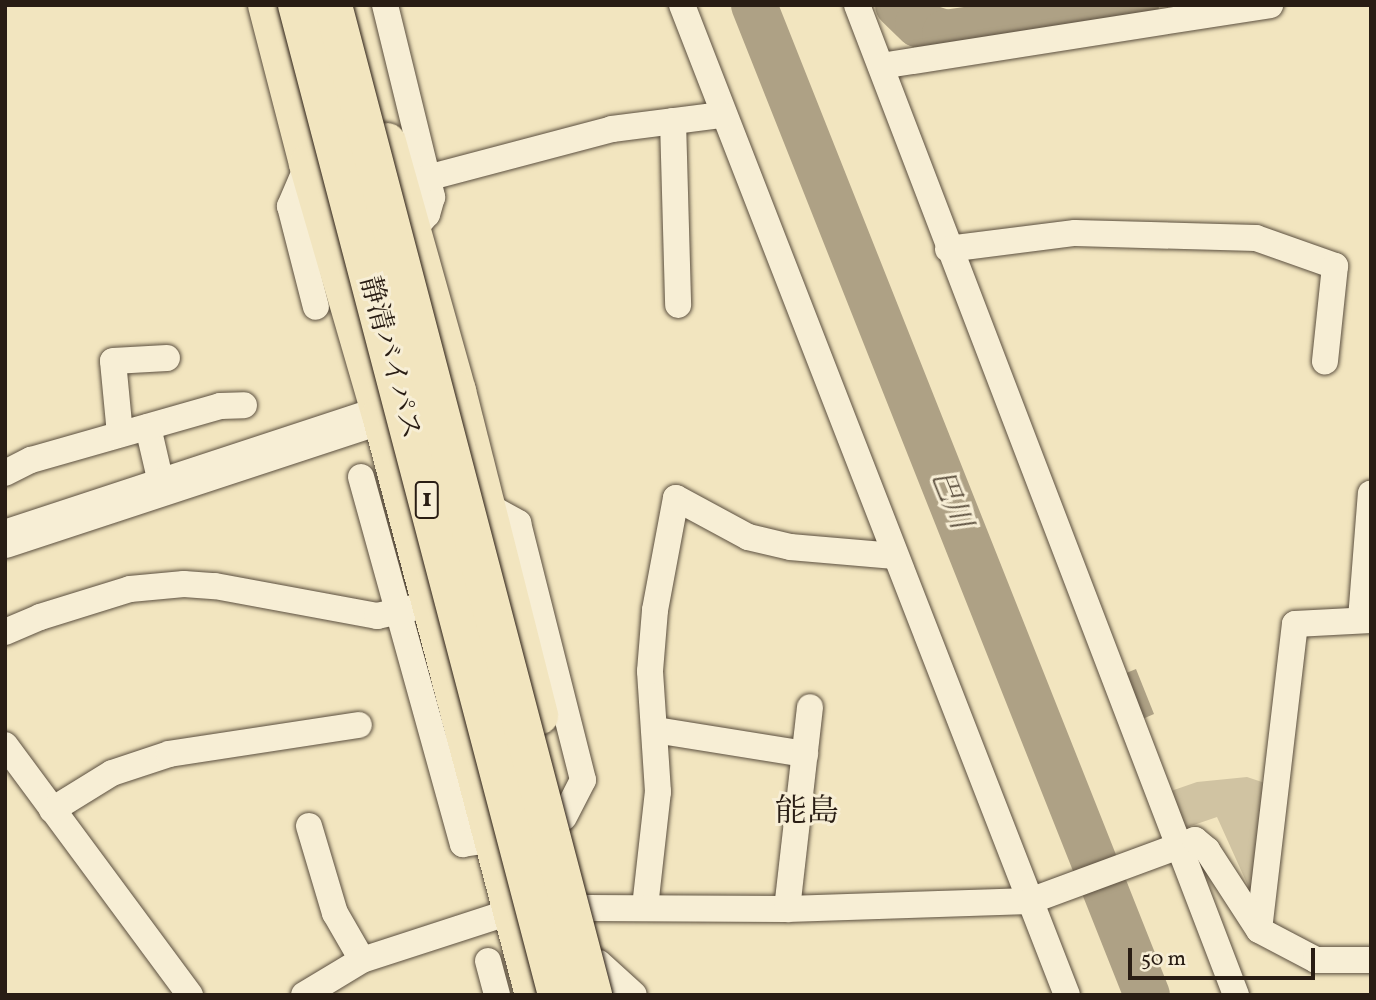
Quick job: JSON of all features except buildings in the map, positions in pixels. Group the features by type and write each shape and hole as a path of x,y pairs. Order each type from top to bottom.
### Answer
{"highway":[{"path":"246,5 258,53 308,164"},
{"path":"267,5 308,164 381,415 415,608 494,839 534,995"},
{"name":"静清バイパス","path":"297,5 557,995"},
{"path":"347,11 414,230 457,391 587,908 599,984"},
{"name":"静清バイパス","path":"347,11 599,984"}],"street":[{"path":"385,5 432,198 427,214 414,230"},
{"path":"682,5 722,115 895,556 1035,900 1067,995"},
{"path":"857,5 1176,846 1236,995"},
{"path":"881,66 1270,5"},
{"path":"427,178 612,129 722,115"},
{"path":"673,121 678,305"},
{"path":"308,164 290,206 316,307"},
{"path":"948,249 1075,233 1256,238 1335,267 1325,361"},
{"path":"120,434 113,361 167,358"},
{"path":"5,538 457,391"},
{"path":"5,473 31,460 148,426 220,406 244,405"},
{"path":"148,426 162,487"},
{"path":"5,632 40,617 130,589 184,584 229,588 377,616 415,608 361,477"},
{"path":"1259,930 1296,624 1366,619 1371,493"},
{"path":"645,907 658,792 650,671 655,610 676,498 748,537 790,547 895,556"},
{"path":"787,909 810,707"},
{"path":"52,810 112,773 169,754 359,726"},
{"path":"655,730 805,754"},
{"path":"5,745 190,995"},
{"path":"309,826 335,913 362,960"},
{"path":"304,995 362,960 513,911 645,907 787,909 1035,900 1195,839 1207,850 1259,930 1316,960 1371,960"},
{"path":"488,961 498,995"},
{"path":"599,984 634,995"}],"shaded area":[{"path":"1136,669 1154,714 1138,721 1119,676"},
{"path":"1247,777 1271,785 1259,887 1249,888 1217,817 1185,828 1171,791 1197,782"}],"waterway":[{"name":"巴川","path":"754,5 1147,995"},
{"path":"898,5 918,24 945,33 1136,5"}],"district":[{"name":"能島","path":"807,813"}]}
